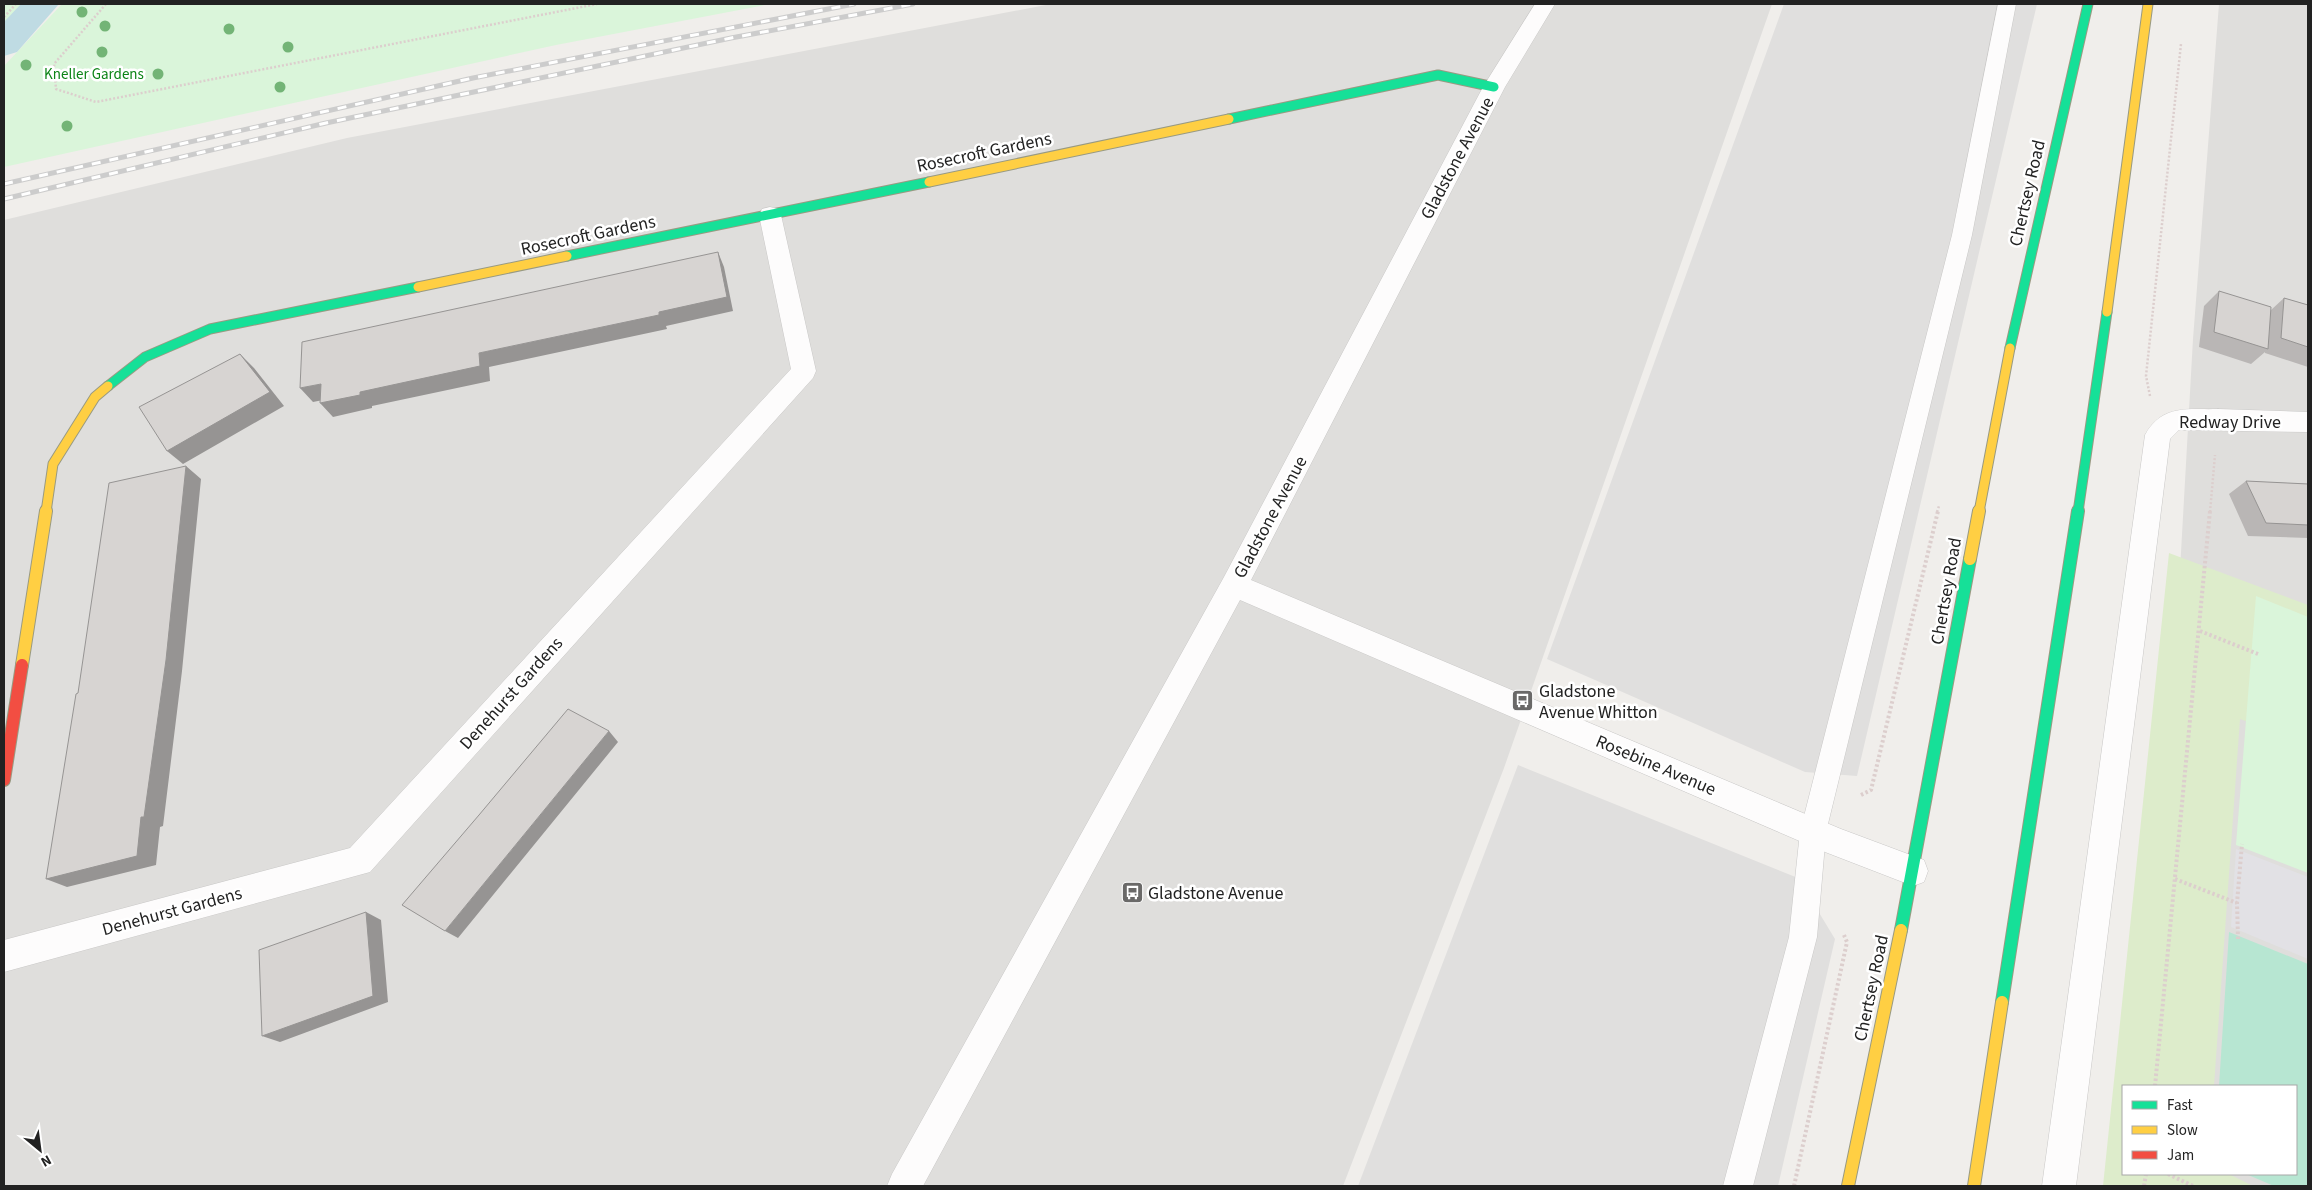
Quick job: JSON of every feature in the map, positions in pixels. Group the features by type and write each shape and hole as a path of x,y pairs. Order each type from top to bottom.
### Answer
{"main road":[{"name":"Chertsey Road","path":"1848,1186 1913,872 2006,365 2088,4"},
{"path":"1974,1186 2096,398 2148,4"},
{"name":"Rosecroft Gardens","path":"4,780 53,464 95,397 145,358 210,330 1438,75 1494,87"}],"street":[{"name":"Gladstone Avenue","path":"904,1186 1234,586 1494,87 1546,4"},
{"name":"Denehurst Gardens","path":"4,956 359,861 804,371 770,215"},
{"name":"Redway Drive","path":"2165,428 2218,419 2308,422"},
{"path":"2059,1186 2165,428"},
{"name":"Rosebine Avenue","path":"1234,586 1813,832 1913,872"}],"lane":[{"path":"1738,1186 1802,937 1813,832 1830,774 1962,235 2007,4"}],"path":[{"path":"4,17 16,4"},
{"path":"106,4 54,64 56,89 96,102 597,4"},
{"path":"2165,428 2151,402 2146,376 2181,43"},
{"path":"2155,1085 2200,631 2218,419"},
{"path":"2200,631 2258,654"},
{"path":"2238,939 2237,903 2242,844"},
{"path":"2175,879 2237,903"},
{"path":"1794,1186 1847,942 1844,934"},
{"path":"2170,1175 2192,1186"}],"shaded area":[{"path":"1051,4 1772,4 1504,768 1343,1186 4,1186 4,220 347,138"},
{"path":"1784,4 2037,4 1857,776 1805,772 1547,659"},
{"path":"2219,4 2308,4 2308,1186 2145,1186 2146,1175 2297,1175 2297,1085 2151,1085 2193,339"},
{"path":"1518,765 1798,878 1835,939 1778,1186 1358,1186"},
{"path":"2236,849 2308,877 2308,959 2231,927"}],"green space":[{"path":"4,4 30,4 4,30"},
{"name":"Kneller Gardens","path":"62,4 770,4 556,45 4,167 4,66"},
{"path":"2169,553 2308,605 2308,744 2240,719 2214,1085 2122,1085 2122,1175 2231,1175 2253,1186 2103,1186"},
{"path":"2256,596 2308,617 2308,873 2236,845"},
{"path":"2229,932 2308,964 2308,1186 2274,1186 2248,1175 2297,1175 2297,1085 2219,1085"}],"building":[{"path":"718,252 727,297 659,312 659,315 479,353 480,366 360,392 360,395 320,403 321,384 300,388 302,342"},
{"path":"2219,291 2271,307 2268,349 2214,332"},
{"path":"2284,298 2308,305 2308,347 2281,338"},
{"path":"240,354 270,392 167,451 139,407"},
{"path":"186,466 166,660 144,817 141,817 137,856 46,879 76,694 78,693 109,483"},
{"path":"2246,481 2308,484 2308,525 2266,523"},
{"path":"568,709 609,731 445,931 402,905 479,815"},
{"path":"366,912 373,996 262,1036 259,950"}],"waterway":[{"path":"4,44 41,4"}],"railway":[{"path":"4,184 473,78 854,4"},
{"path":"4,199 326,123 731,38 913,4"}],"traffic: fast":[{"path":"2010,348 2088,4"},
{"path":"1229,119 1438,75 1494,87"},
{"path":"567,256 929,182"},
{"path":"108,386 145,357 210,329 418,287"},
{"path":"2002,1002 2096,398 2107,312"},
{"path":"1901,930 1970,559"}],"traffic: slow":[{"path":"2107,312 2148,4"},
{"path":"929,182 1229,119"},
{"path":"418,287 567,256"},
{"path":"1970,559 2010,348"},
{"path":"22,665 53,464 95,397 108,386"},
{"path":"1848,1186 1901,930"},
{"path":"1974,1186 2002,1002"}],"traffic: jam":[{"path":"4,780 22,665"}],"place":[{"name":"Gladstone Avenue Whitton","path":"1523,701"},
{"name":"Gladstone Avenue","path":"1132,893"}]}
